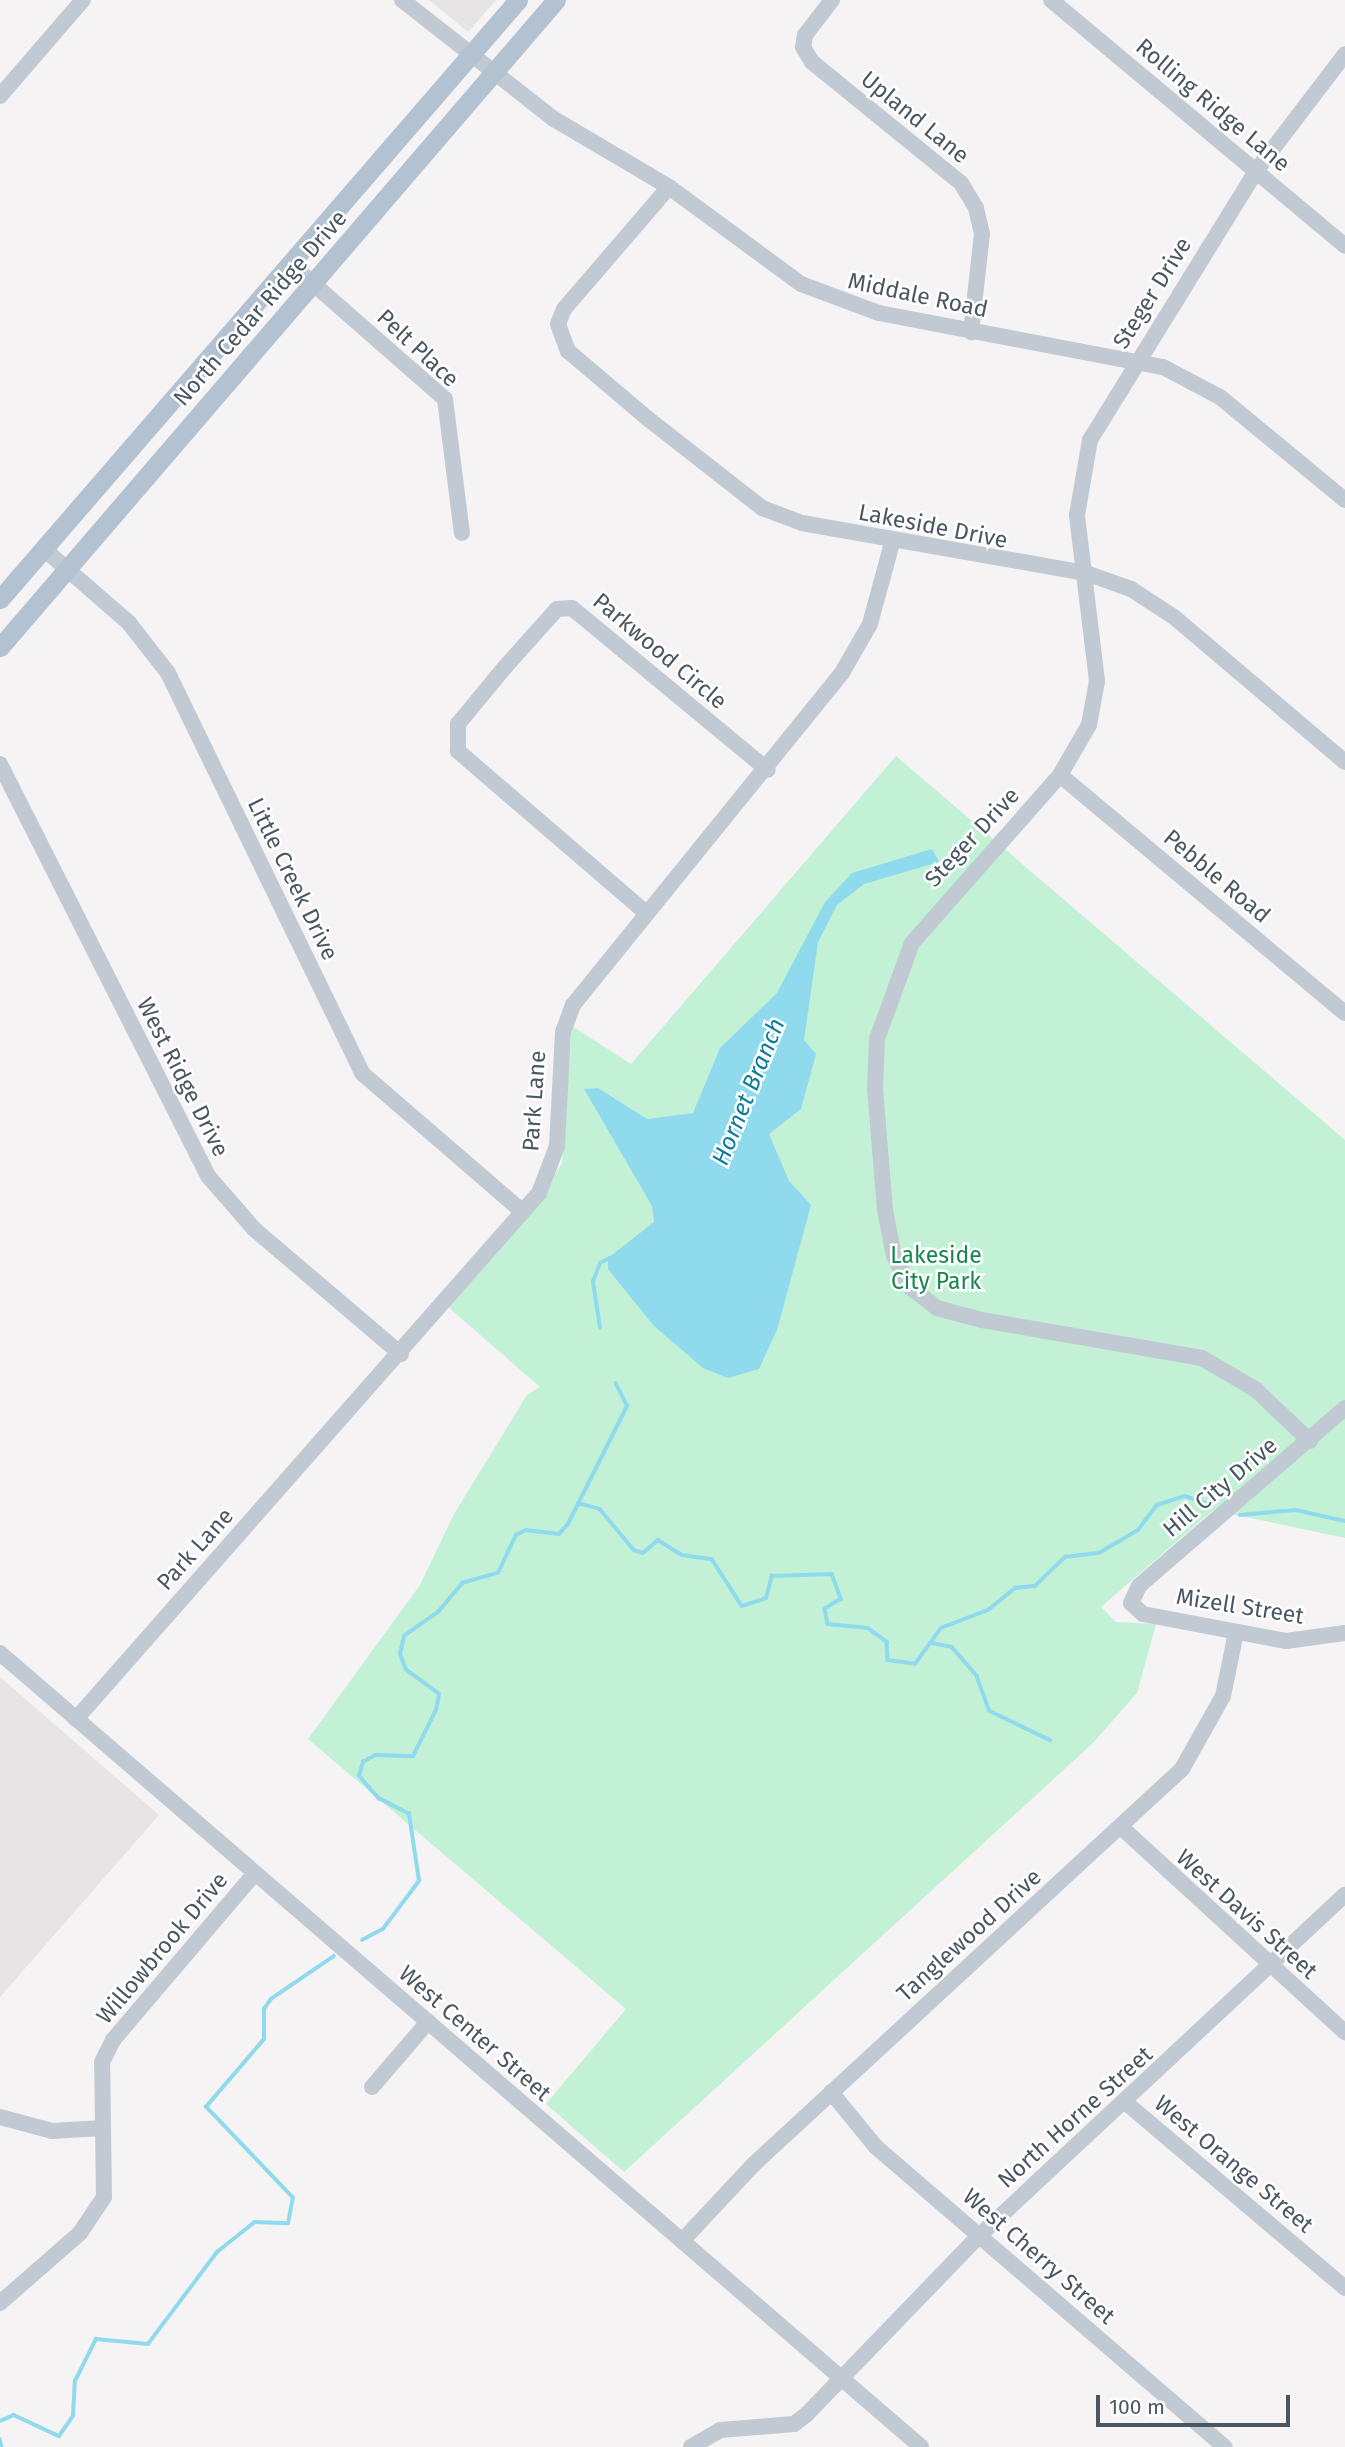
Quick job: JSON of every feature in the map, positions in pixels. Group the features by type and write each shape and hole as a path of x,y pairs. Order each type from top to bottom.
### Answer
{"main road":[{"name":"North Cedar Ridge Drive","path":"0,599 293,266 519,0"},
{"name":"North Cedar Ridge Drive","path":"0,647 556,0"}],"street":[{"path":"0,96 83,0"},
{"name":"Middale Road","path":"402,0 492,74 669,187 774,267 835,301 971,331 1138,359 1220,397 1345,500"},
{"name":"Upland Lane","path":"832,0 805,35 803,47 813,62 961,183 976,208 982,234 971,331"},
{"name":"Rolling Ridge Lane","path":"1051,0 1345,246"},
{"name":"Steger Drive","path":"1310,1441 1227,1369 1202,1358 937,1308 911,1288 894,1256 875,1089 877,1039 888,1000 929,916 1060,775 1094,705 1086,573 1077,515 1090,440 1256,171 1345,54"},
{"name":"Lakeside Drive","path":"669,187 575,297 558,324 568,351 719,478 792,520 892,543 1086,573 1131,589 1174,617 1345,762"},
{"name":"Pelt Place","path":"293,266 445,399 463,533"},
{"name":"Park Lane","path":"76,1719 401,1354 523,1212 551,1171 557,1146 562,1032 573,1005 646,912 768,770 870,624 892,543"},
{"name":"Little Creek Drive","path":"44,549 130,623 168,673 363,1074 523,1212"},
{"name":"Parkwood Circle","path":"646,912 458,751 458,724 505,667 557,609 572,608 768,770"},
{"name":"West Ridge Drive","path":"0,764 208,1176 254,1229 401,1354"},
{"name":"Pebble Road","path":"1060,775 1345,1013"},
{"name":"Hill City Drive","path":"1131,1603 1139,1586 1345,1408"},
{"name":"Mizell Street","path":"1131,1603 1143,1614 1286,1641 1345,1633"},
{"name":"Tanglewood Drive","path":"682,2241 831,2092 1121,1827 1201,1743 1223,1696 1236,1632"},
{"name":"West Center Street","path":"0,1653 921,2447"},
{"name":"West Davis Street","path":"1121,1827 1272,1969 1345,2032"},
{"name":"Willowbrook Drive","path":"0,2303 80,2233 104,2197 102,2062 113,2040 255,1873"},
{"name":"North Horne Street","path":"691,2447 720,2430 794,2424 980,2235 1272,1969 1345,1895"},
{"path":"372,2087 428,2022"},
{"name":"West Cherry Street","path":"831,2092 876,2147 1225,2447"},
{"name":"West Orange Street","path":"1125,2102 1345,2288"},
{"path":"0,2117 52,2131 103,2128"}],"shaded area":[{"path":"429,0 496,0 468,32"},
{"path":"0,1677 159,1815 0,1997"}],"green space":[{"name":"Lakeside City Park","path":"896,756 1345,1140 1345,1538 1213,1510 1101,1607 1116,1622 1156,1624 1137,1693 1093,1743 624,2172 546,2104 626,2009 308,1739 420,1585 454,1514 527,1395 540,1387 447,1306 527,1217 562,1163 572,1026 631,1064"}],"water":[{"path":"932,849 939,862 864,884 837,905 818,942 804,1040 816,1054 801,1109 769,1134 789,1181 811,1205 777,1330 759,1369 728,1378 703,1368 654,1326 608,1269 608,1258 654,1222 652,1206 584,1089 598,1088 647,1119 693,1113 720,1048 777,993 825,902 852,873"}],"waterway":[{"name":"Hornet Branch","path":"600,1328 593,1282 600,1263 610,1258"},
{"name":"Hornet Branch","path":"362,1940 383,1929 419,1881 409,1814 379,1799 359,1776 363,1762 375,1755 413,1756 436,1710 439,1694 406,1670 400,1654 404,1636 438,1612 462,1583 498,1573 516,1535 526,1530 559,1534 568,1524 627,1406 616,1384"},
{"path":"578,1503 600,1509 634,1550 643,1553 658,1540 682,1555 712,1559 742,1606 766,1598 772,1576 832,1574 841,1599 825,1609 828,1624 868,1628 887,1642 888,1660 915,1664 941,1628 988,1610 1015,1588 1035,1586 1065,1557 1099,1553 1138,1530 1157,1505 1185,1496 1212,1505"},
{"path":"1240,1515 1296,1510 1345,1521"},
{"path":"932,1643 952,1647 977,1676 990,1711 1050,1740"},
{"name":"Hornet Branch","path":"0,2421 14,2415 59,2436 73,2416 75,2381 96,2339 148,2344 217,2252 255,2222 288,2223 293,2198 206,2107 264,2039 264,2009 271,1999 334,1956"},
{"name":"Hornet Branch","path":"0,2439 2,2447"}]}
